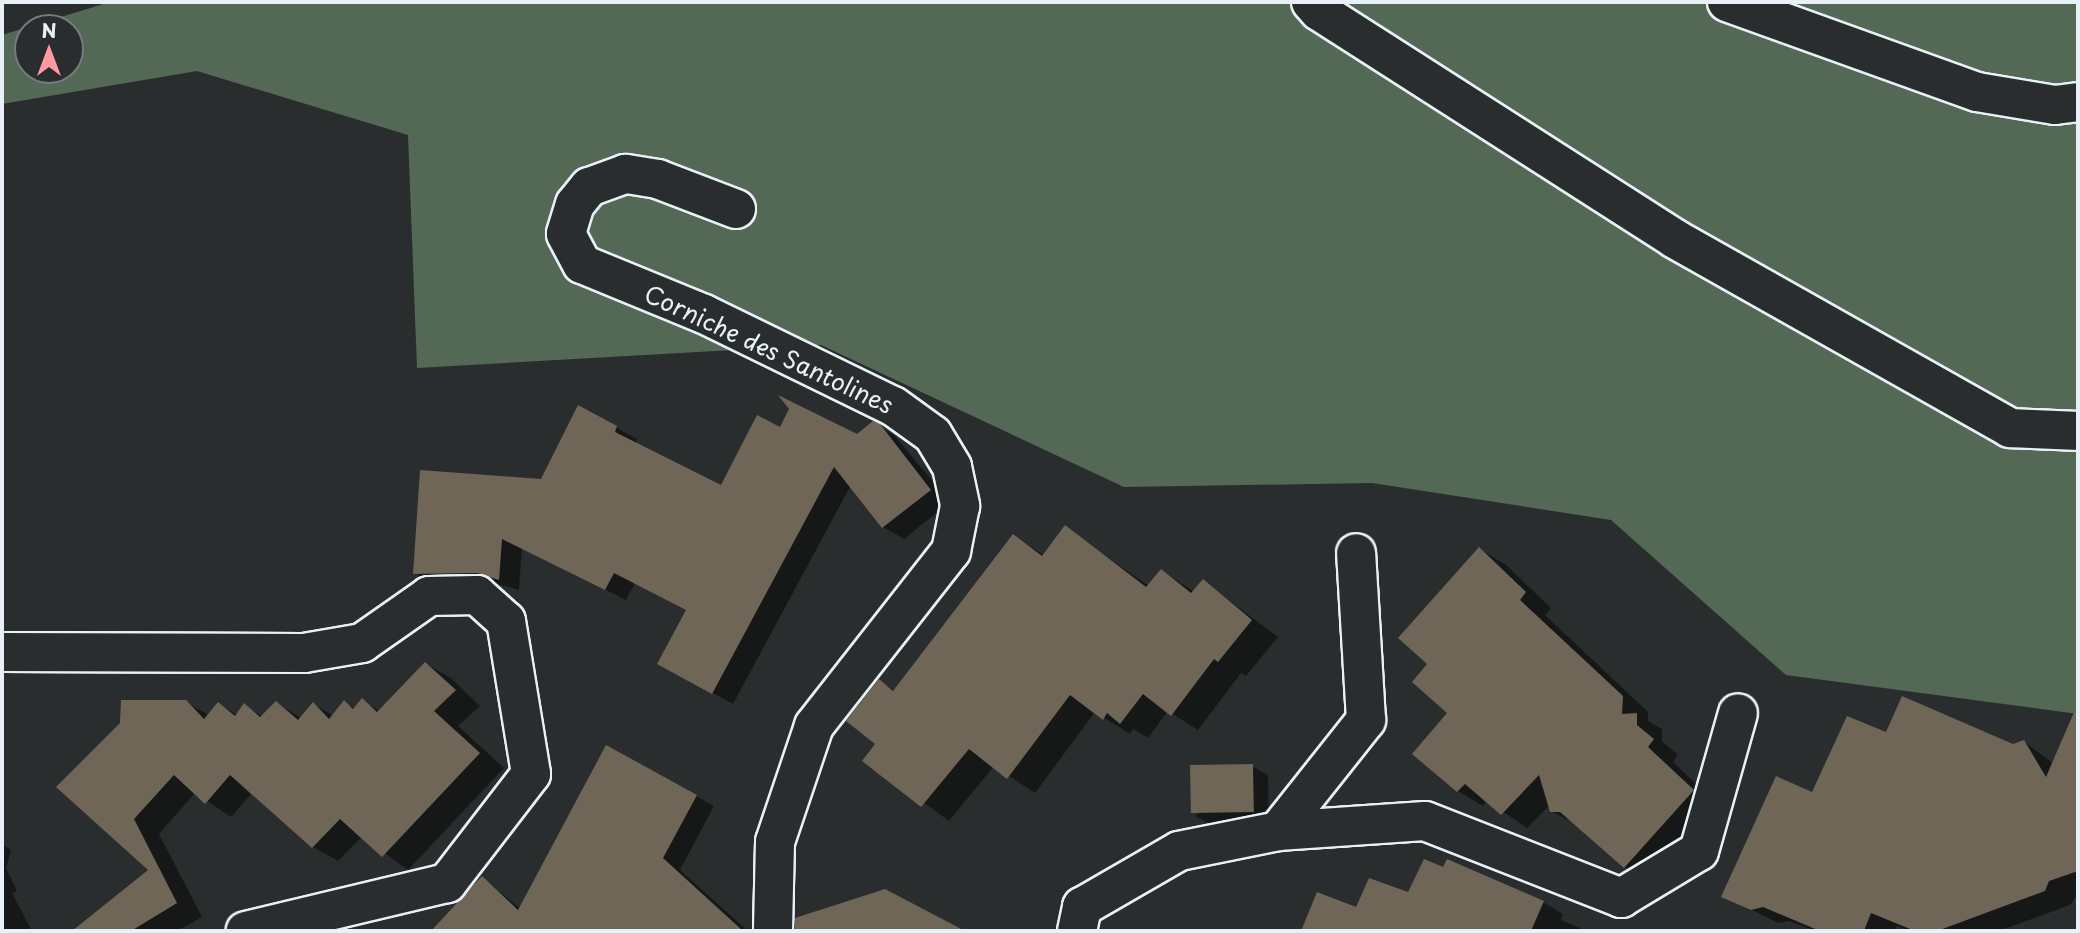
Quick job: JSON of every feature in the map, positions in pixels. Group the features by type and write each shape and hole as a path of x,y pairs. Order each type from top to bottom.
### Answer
{"street":[{"path":"1311,2 1319,11 1675,239 2010,428 2078,431"},
{"path":"1727,2 1977,92 2055,105 2078,102"},
{"name":"Corniche des Santolines","path":"736,209 658,179 625,174 589,187 575,204 566,234 582,264 704,314 893,406 933,435 952,467 960,506 951,551 814,726 775,842 774,931"},
{"path":"1278,831 1366,720 1356,553"},
{"path":"2,652 304,653 362,643 429,596 477,595 506,621 531,774 447,883 246,931"},
{"path":"1077,931 1082,907 1179,851 1278,831 1425,821 1621,898 1699,851 1738,713"}],"green space":[{"path":"110,2 2078,2 2078,714 1786,675 1611,520 1372,483 1124,487 821,345 417,368 408,135 197,71 2,104 2,35 14,31 14,84 84,84 84,14 71,14"}],"building":[{"path":"778,395 857,434 873,421 880,424 931,490 882,528 834,467 712,694 657,664 686,610 614,573 605,590 502,539 499,580 477,573 413,574 420,470 541,479 578,405 617,426 615,432 721,485 757,415 780,427 789,409"},
{"path":"1065,525 1146,587 1161,569 1191,593 1203,579 1252,620 1218,662 1214,659 1171,716 1143,694 1120,724 1107,713 1103,720 1070,695 1007,779 969,749 921,807 862,761 875,744 846,721 879,679 893,691 1013,534 1042,556"},
{"path":"1479,547 1526,592 1520,600 1623,696 1622,714 1637,713 1637,725 1654,739 1648,747 1694,790 1624,868 1560,812 1550,812 1539,775 1501,815 1465,784 1457,792 1412,754 1447,713 1412,682 1427,664 1398,638"},
{"path":"425,662 456,690 434,711 480,753 382,857 340,819 312,848 230,775 205,804 174,775 134,819 177,903 131,931 72,931 148,870 56,787 120,723 121,700 186,700 204,719 218,702 235,716 244,703 260,717 276,701 298,720 313,702 329,719 344,700 353,709 362,698 377,712"},
{"path":"1902,696 2013,744 2024,740 2046,777 2078,703 2078,871 2049,881 2045,891 1937,931 1915,931 1871,913 1864,931 1820,931 1763,907 1751,910 1721,897 1776,776 1812,792 1847,716 1886,732"},
{"path":"606,745 697,795 663,858 743,931 431,931 482,876 518,910"},
{"path":"1253,764 1254,812 1191,813 1190,765"},
{"path":"1424,859 1443,867 1447,859 1544,901 1531,931 1301,931 1317,892 1356,907 1369,878 1408,892"},
{"path":"885,889 965,931 795,931 795,918"}]}
